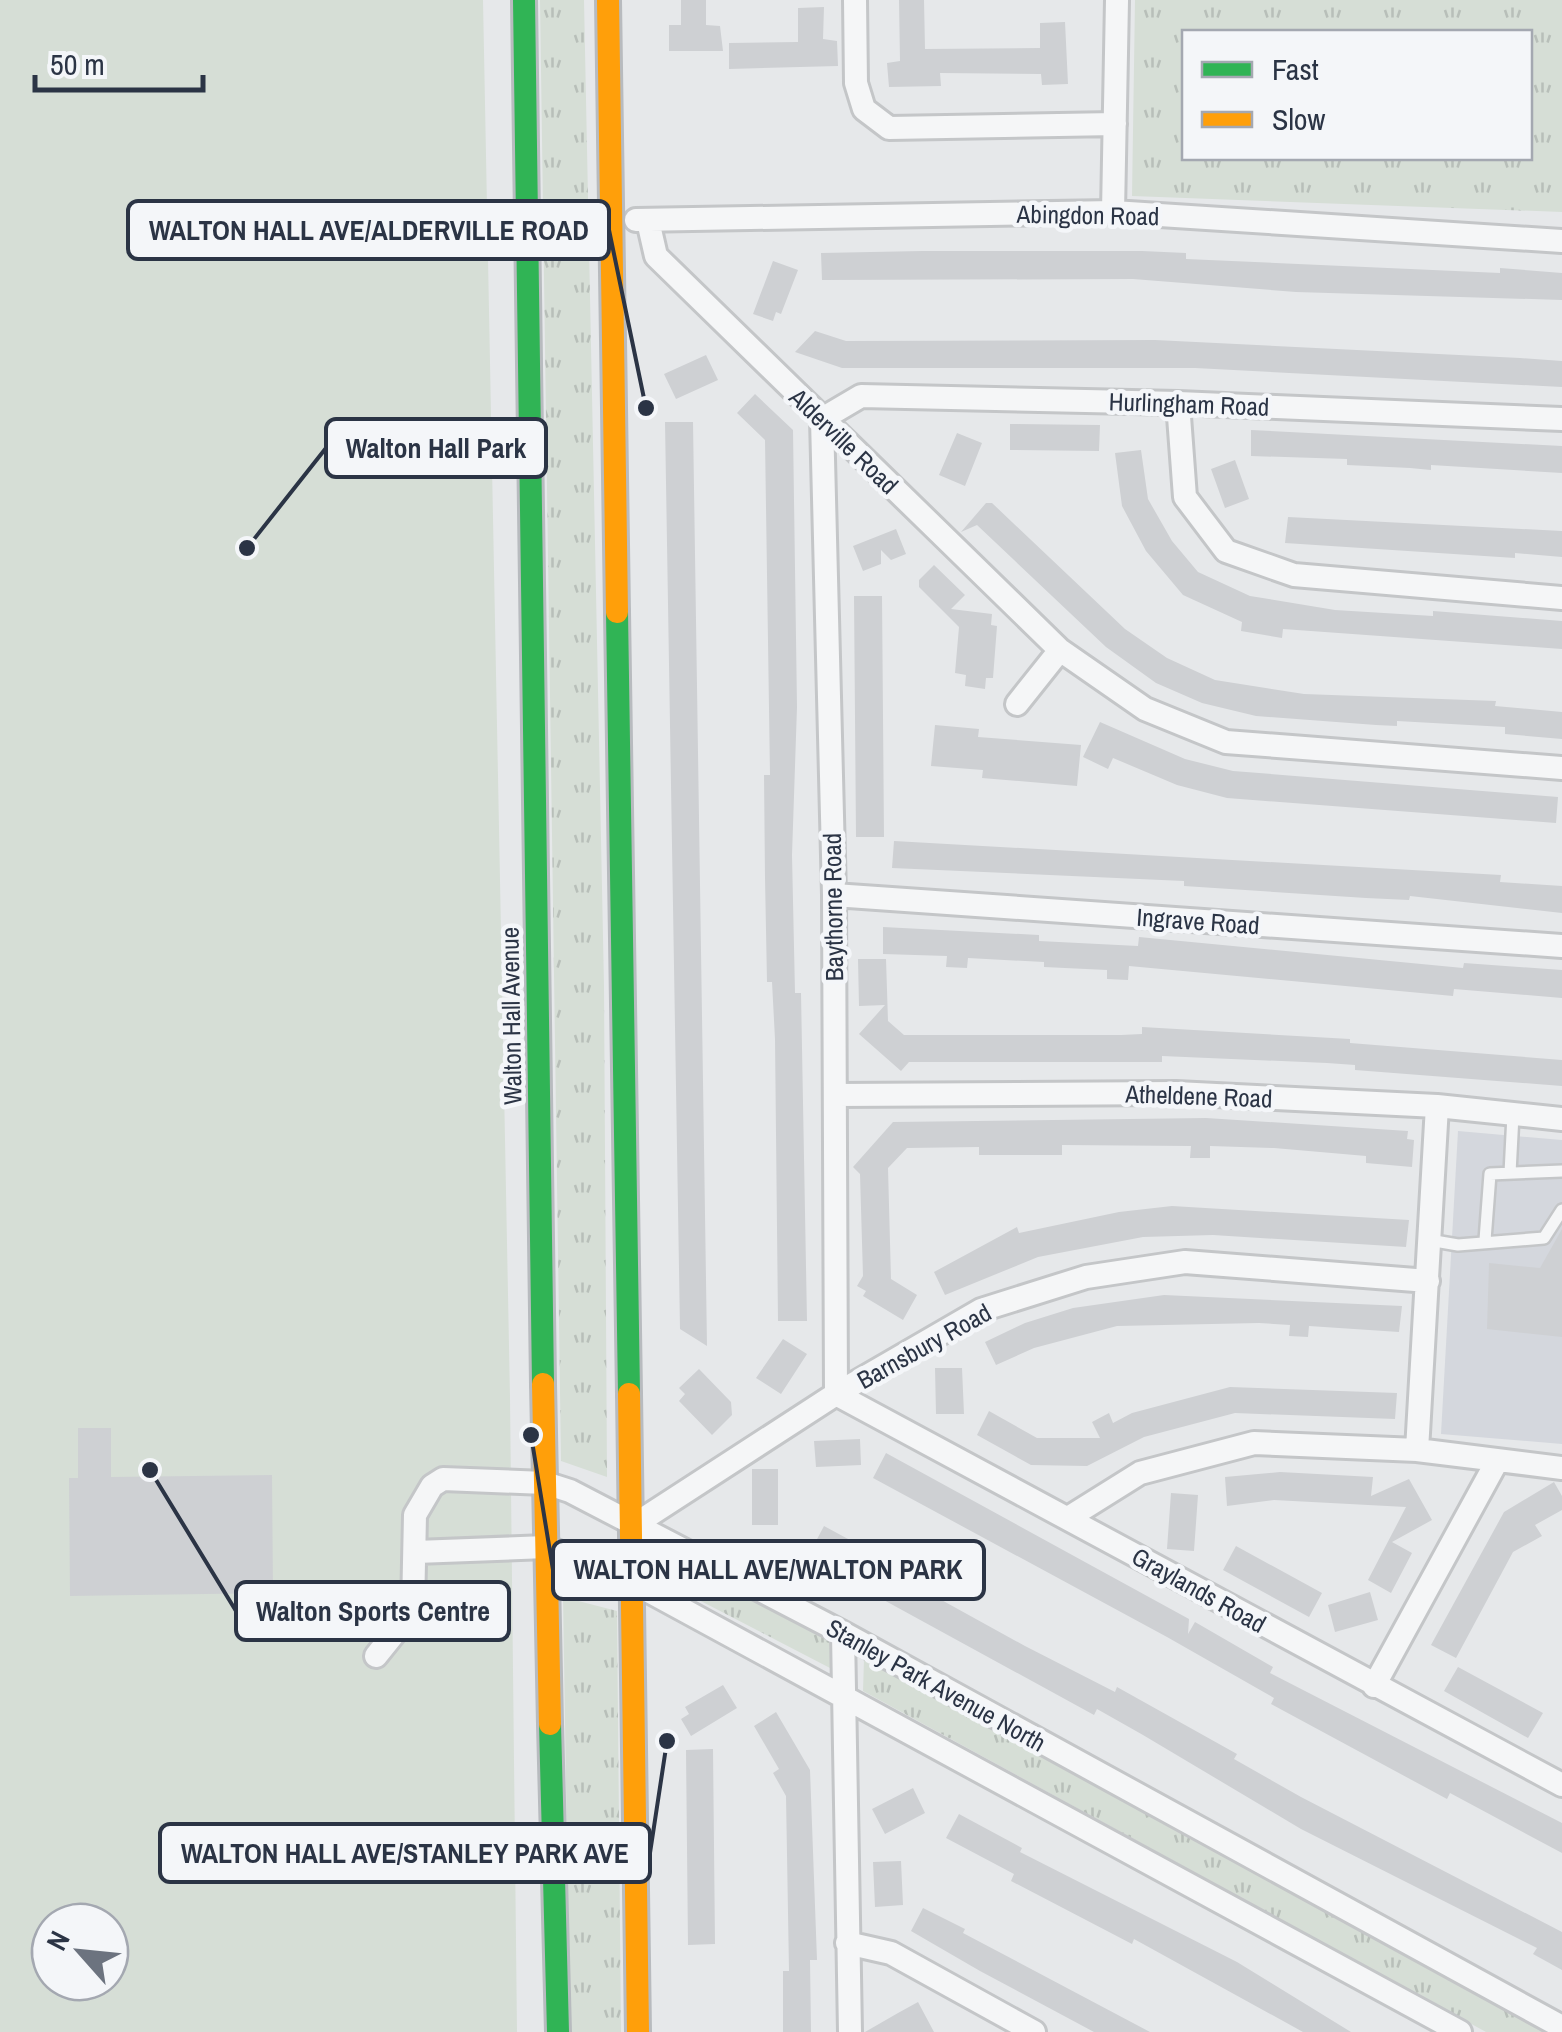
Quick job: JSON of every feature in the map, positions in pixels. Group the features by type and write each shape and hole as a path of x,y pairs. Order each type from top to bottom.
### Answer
{"highway":[{"name":"Walton Hall Avenue","path":"524,0 546,1547 558,2032"},
{"path":"608,0 634,1525 638,2032"}],"street":[{"path":"855,0 856,83 864,109 890,128 1115,124"},
{"path":"1113,212 1117,0"},
{"name":"Abingdon Road","path":"612,219 1113,212 1562,241"},
{"name":"Alderville Road","path":"648,220 656,256 1060,650 1145,709 1226,742 1562,768"},
{"name":"Hurlingham Road","path":"822,419 860,396 1178,403 1562,419"},
{"path":"1178,403 1185,497 1226,552 1294,575 1562,598"},
{"name":"Baythorne Road","path":"822,419 834,896 836,1394"},
{"path":"1017,704 1060,650"},
{"name":"Ingrave Road","path":"834,896 1562,946"},
{"name":"Atheldene Road","path":"836,1095 1176,1093 1437,1106 1562,1119"},
{"path":"1418,1450 1437,1106"},
{"name":"Barnsbury Road","path":"634,1525 836,1394 981,1310 1086,1277 1184,1262 1428,1281"},
{"name":"Graylands Road","path":"836,1394 1562,1785"},
{"path":"1068,1518 1140,1473 1254,1443 1418,1450 1496,1463 1562,1468"},
{"path":"1374,1686 1496,1463"},
{"name":"Stanley Park Avenue North","path":"376,1656 412,1610 418,1504 444,1479 545,1483 843,1633 1562,2027"},
{"path":"416,1552 546,1547 634,1582 1460,2032"},
{"path":"843,1633 850,2032"},
{"path":"847,1944 891,1953 1034,2032"}],"lane":[{"path":"1510,1173 1513,1114"},
{"path":"1486,1240 1490,1174 1562,1170"},
{"path":"1430,1240 1458,1245 1544,1238 1562,1210"}],"shaded area":[{"path":"1458,1131 1562,1140 1562,1444 1441,1434"}],"green space":[{"path":"0,0 483,0 510,1398 517,2032 0,2032"},
{"path":"540,0 584,0 604,986 607,1477 561,1461"},
{"path":"1135,0 1562,0 1562,212 1132,196"},
{"path":"666,1557 832,1638 830,1668 666,1583"},
{"path":"563,1597 617,1611 621,2032 570,2032"},
{"path":"864,1659 1548,2032 1486,2032 863,1691"}],"building":[{"path":"681,0 706,0 706,25 720,26 723,51 669,51 669,25 681,25"},
{"path":"899,0 924,0 925,49 1040,48 1040,23 1065,22 1068,84 1042,85 1041,74 940,73 941,86 889,87 887,63 900,61"},
{"path":"824,7 823,39 837,41 838,66 729,69 729,43 798,42 798,8"},
{"path":"1142,251 1186,253 1186,259 1500,273 1500,268 1562,273 1562,300 1296,292 1133,279 822,280 821,253"},
{"path":"773,261 798,270 781,314 776,312 773,321 753,314"},
{"path":"815,331 846,341 1155,340 1562,361 1562,387 1195,368 842,368 795,352"},
{"path":"706,355 718,380 676,399 664,374"},
{"path":"755,394 793,430 797,707 792,855 795,993 801,993 807,1321 778,1321 775,1039 772,982 767,982 765,878 764,775 770,775 765,440 737,413"},
{"path":"665,422 693,422 707,1346 680,1329"},
{"path":"1010,424 1100,425 1099,451 1010,450"},
{"path":"1251,430 1562,446 1562,473 1431,465 1431,470 1347,465 1347,459 1251,456"},
{"path":"957,433 982,443 965,486 939,475"},
{"path":"1141,450 1148,499 1172,541 1198,572 1250,596 1335,610 1433,616 1433,611 1562,621 1562,649 1283,629 1282,638 1241,631 1242,622 1183,595 1146,551 1122,506 1115,453"},
{"path":"1235,460 1249,499 1225,508 1211,469"},
{"path":"986,503 992,503 1125,629 1167,658 1215,680 1304,694 1496,701 1495,706 1562,712 1562,739 1505,734 1505,727 1397,721 1397,726 1256,716 1202,703 1156,683 1106,647 977,525 961,532"},
{"path":"1288,517 1562,531 1562,557 1515,553 1515,558 1285,543"},
{"path":"896,529 906,554 891,560 881,550 881,564 863,571 853,546"},
{"path":"934,565 965,595 951,609 992,614 991,625 997,626 993,678 986,678 985,689 965,686 966,675 955,673 959,627 919,587 919,580"},
{"path":"854,596 882,596 884,837 856,837"},
{"path":"1100,722 1185,759 1233,771 1558,797 1556,823 1227,798 1177,785 1113,758 1108,769 1083,757"},
{"path":"935,725 979,729 978,737 1081,745 1077,786 982,778 983,770 931,766"},
{"path":"894,841 1501,875 1500,882 1562,886 1562,913 1410,896 1409,900 1366,898 1184,886 1184,881 892,868"},
{"path":"883,927 1039,935 1039,941 1138,946 1139,937 1463,968 1464,963 1562,970 1562,998 1454,989 1453,996 1129,966 1128,980 1107,979 1107,970 1044,967 1044,962 968,958 967,968 946,967 947,956 883,954"},
{"path":"858,959 886,959 888,1021 904,1035 1121,1035 1142,1034 1142,1027 1350,1039 1350,1043 1562,1060 1562,1086 1355,1070 1355,1065 1162,1056 1162,1062 909,1062 901,1071 859,1034 885,1005 859,1006"},
{"path":"1206,1118 1408,1131 1407,1139 1414,1140 1412,1167 1366,1163 1366,1156 1274,1148 1210,1146 1210,1158 1190,1158 1191,1146 1062,1145 1062,1155 979,1155 979,1147 907,1148 888,1168 891,1279 917,1295 903,1320 863,1296 866,1291 857,1286 863,1276 860,1174 853,1167 893,1122"},
{"path":"1172,1206 1409,1220 1406,1247 1213,1235 1143,1237 1038,1257 945,1295 934,1272 1017,1227 1019,1233 1119,1212"},
{"path":"1562,1229 1562,1337 1487,1329 1489,1263 1540,1268"},
{"path":"1164,1295 1402,1306 1399,1332 1309,1326 1308,1337 1289,1336 1290,1325 1259,1323 1117,1326 1034,1348 996,1365 985,1342 1025,1323 1073,1308"},
{"path":"783,1339 807,1354 781,1394 756,1378"},
{"path":"935,1368 962,1368 964,1414 936,1414"},
{"path":"699,1369 731,1402 732,1415 712,1435 679,1401 685,1394 679,1388"},
{"path":"1230,1387 1397,1393 1395,1419 1235,1413 1144,1437 1087,1466 1031,1465 977,1435 989,1411 1037,1438 1100,1438 1092,1422 1109,1413 1113,1423 1132,1413"},
{"path":"78,1428 111,1428 111,1477 272,1475 273,1593 70,1596 69,1478 78,1478"},
{"path":"860,1439 861,1465 816,1467 814,1441"},
{"path":"886,1453 1189,1619 1188,1634 1195,1622 1273,1667 1270,1673 1562,1823 1562,1853 1450,1793 1447,1799 1271,1704 1274,1698 1167,1637 873,1478"},
{"path":"752,1469 778,1469 778,1525 752,1525"},
{"path":"1280,1472 1373,1477 1371,1496 1409,1479 1432,1520 1392,1542 1412,1553 1391,1593 1368,1580 1406,1507 1274,1500 1227,1506 1225,1477"},
{"path":"1554,1482 1562,1496 1562,1510 1535,1525 1542,1536 1513,1552 1456,1658 1431,1645 1504,1512"},
{"path":"1171,1493 1198,1495 1194,1551 1167,1549"},
{"path":"824,1526 922,1579 918,1587 1025,1646 1115,1692 1117,1687 1237,1754 1234,1759 1301,1797 1562,1932 1562,1970 1533,1954 1537,1948 1301,1829 1097,1709 1094,1715 807,1558"},
{"path":"1236,1546 1322,1593 1309,1617 1223,1570"},
{"path":"1370,1592 1378,1620 1335,1632 1328,1605"},
{"path":"1458,1667 1543,1713 1528,1738 1444,1691"},
{"path":"723,1685 737,1708 691,1736 681,1719 689,1714 685,1707"},
{"path":"776,1712 810,1770 817,1960 810,1960 811,2032 783,2032 783,1971 789,1971 786,1796 773,1773 779,1769 754,1726"},
{"path":"713,1749 715,1944 688,1945 686,1750"},
{"path":"913,1788 925,1813 885,1834 872,1809"},
{"path":"959,1814 1022,1848 1020,1852 1237,1962 1351,2032 1303,2032 1134,1939 1132,1944 1011,1881 1014,1874 946,1838"},
{"path":"901,1861 903,1905 875,1907 873,1862"},
{"path":"923,1908 1150,2032 1094,2032 980,1971 911,1931"},
{"path":"918,2002 934,2032 865,2032 898,2013"}],"traffic: fast":[{"path":"524,0 543,1384"},
{"path":"617,612 629,1394"},
{"path":"550,1724 558,2032"}],"traffic: slow":[{"path":"608,0 617,612"},
{"path":"543,1384 550,1724"},
{"path":"629,1394 638,2032"}],"place":[{"name":"WALTON HALL AVE/ALDERVILLE ROAD","path":"646,408"},
{"name":"Walton Hall Park","path":"247,548"},
{"name":"WALTON HALL AVE/WALTON PARK","path":"531,1435"},
{"name":"Walton Sports Centre","path":"150,1470"},
{"name":"WALTON HALL AVE/STANLEY PARK AVE","path":"667,1741"}]}
